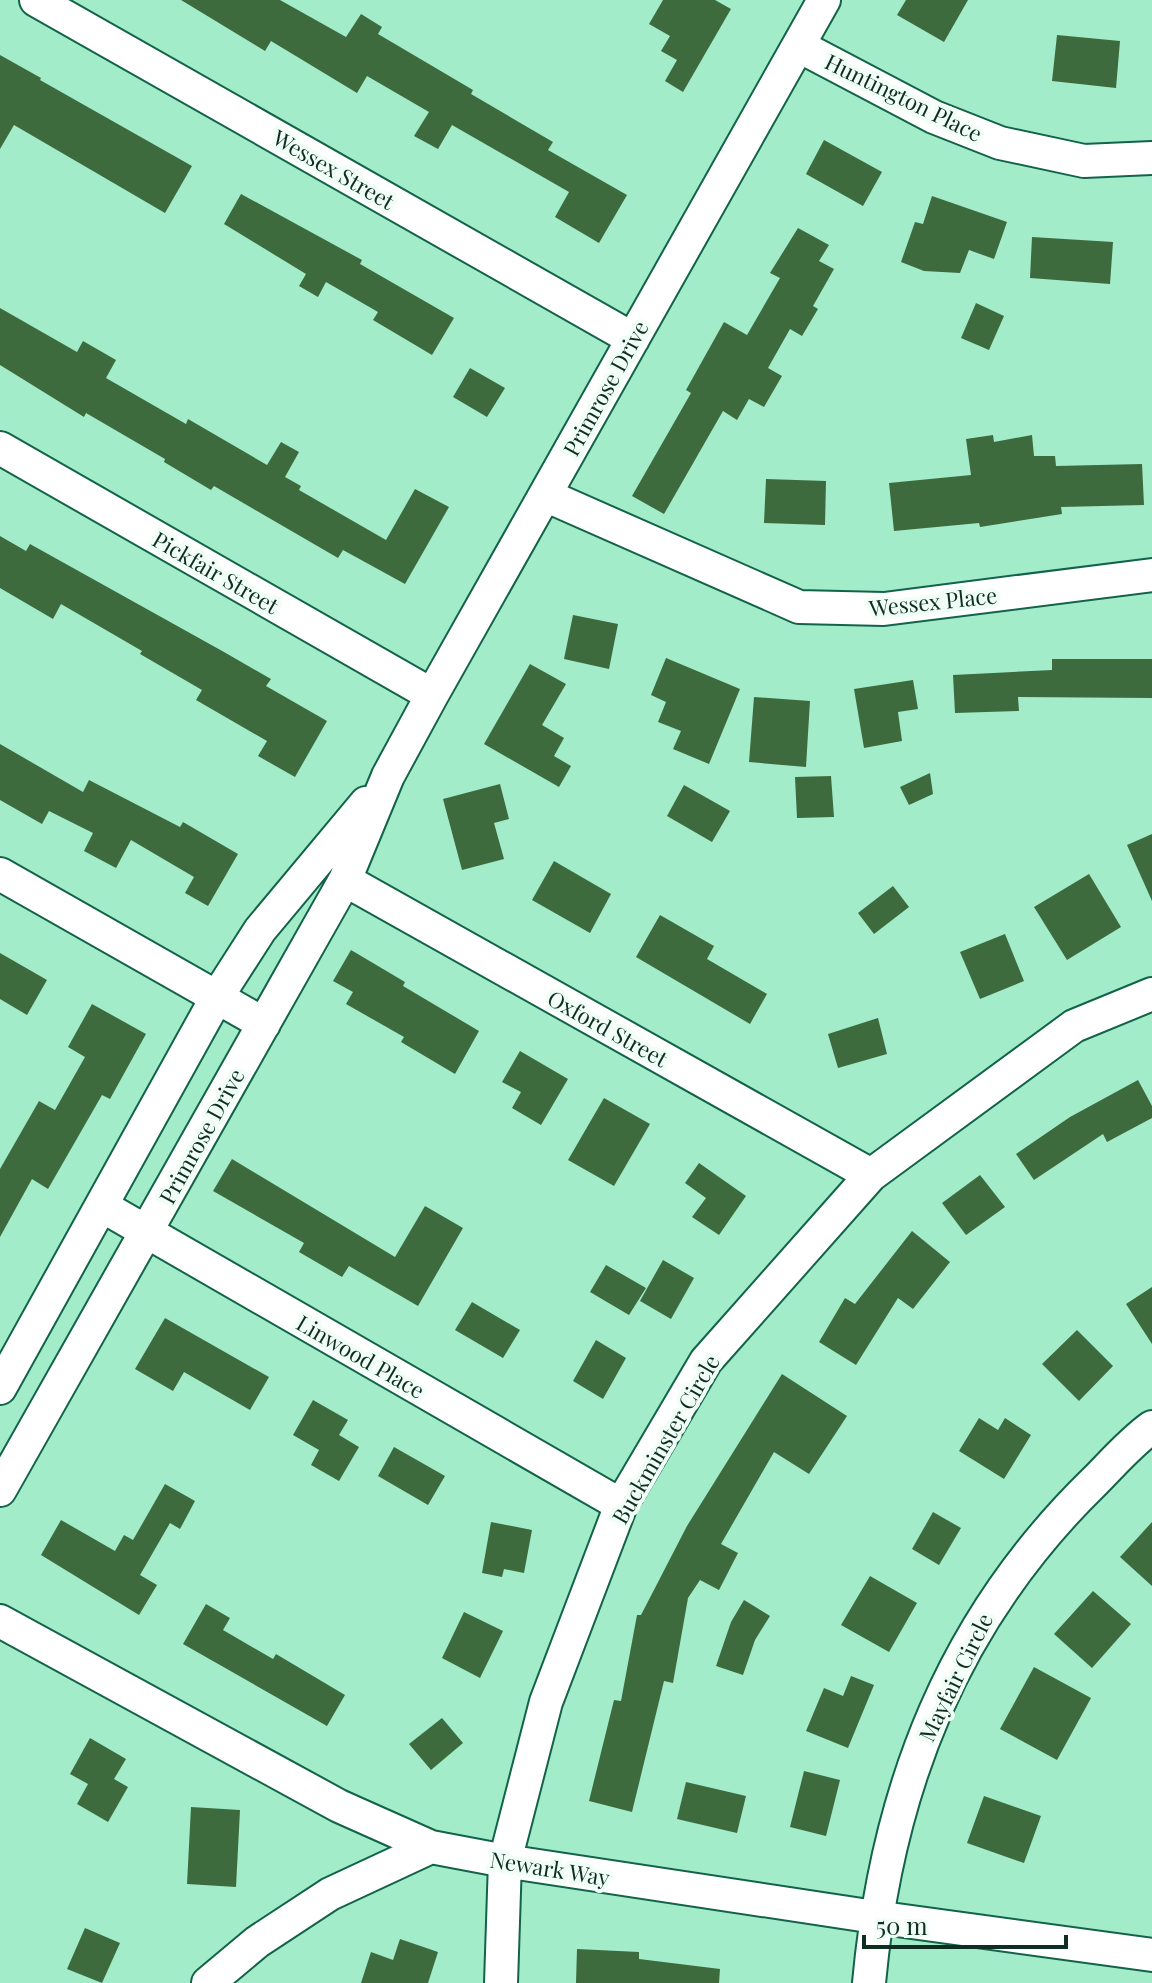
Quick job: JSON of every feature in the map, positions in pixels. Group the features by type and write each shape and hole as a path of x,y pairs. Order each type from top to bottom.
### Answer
{"street":[{"name":"Wessex Street","path":"36,0 633,339"},
{"name":"Primrose Drive","path":"0,1490 345,880 388,776 432,695 824,0"},
{"name":"Huntington Place","path":"799,46 934,117 1000,143 1084,161 1152,158"},
{"name":"Pickfair Street","path":"0,448 432,695"},
{"name":"Wessex Place","path":"545,495 799,607 884,609 1152,575"},
{"name":"Primrose Drive","path":"0,1388 217,997 260,930 388,776"},
{"path":"0,874 264,1024"},
{"name":"Oxford Street","path":"345,880 871,1175"},
{"name":"Buckminster Circle","path":"501,1983 505,1861 546,1702 621,1505 706,1361 871,1175 1074,1026 1152,994"},
{"name":"Linwood Place","path":"102,1206 621,1505"},
{"name":"Mayfair Circle","path":"869,1983 875,1917 902,1802 931,1715 978,1623 1008,1580 1071,1504 1152,1427"},
{"name":"Newark Way","path":"0,1621 339,1806 431,1847 875,1917 1152,1955"},
{"path":"208,1983 257,1942 330,1894 431,1847"}],"building":[{"path":"181,0 280,0 346,37 361,14 382,27 378,34 553,142 548,150 627,195 599,243 555,217 569,192 452,125 438,149 414,136 429,112 367,76 357,93 271,41 265,51"},
{"path":"663,0 715,0 731,9 683,92 665,81 677,60 661,51 670,36 649,24"},
{"path":"906,0 968,0 944,42 897,15"},
{"path":"1057,35 1120,41 1116,88 1052,81"},
{"path":"0,55 192,166 165,213 14,125 0,149"},
{"path":"824,140 882,172 863,206 806,174"},
{"path":"241,194 362,260 360,264 454,318 432,355 373,320 378,312 326,282 318,297 299,286 306,274 224,224"},
{"path":"932,196 1007,222 994,259 969,250 960,273 924,271 901,262 915,222 923,224"},
{"path":"798,228 829,245 819,261 834,269 813,306 818,309 802,336 790,329 768,368 782,376 764,407 749,399 737,420 723,411 664,514 632,496 691,393 686,390 724,322 747,335 780,278 770,273"},
{"path":"1032,237 1113,242 1110,284 1030,278"},
{"path":"976,303 1004,316 989,350 961,338"},
{"path":"0,308 77,352 83,341 116,360 106,378 186,424 188,419 267,465 281,442 299,452 285,477 301,486 299,490 386,540 415,489 449,507 405,584 343,550 338,558 214,486 211,490 164,462 165,459 86,413 84,417 0,365"},
{"path":"470,368 505,388 487,417 453,397"},
{"path":"993,435 994,442 1032,435 1034,456 1055,456 1056,466 1142,464 1144,505 1061,507 1062,514 980,527 979,523 894,531 889,483 971,475 966,439"},
{"path":"766,479 826,481 825,525 764,523"},
{"path":"0,536 26,551 30,544 224,652 271,679 266,686 327,721 295,777 258,756 267,741 196,700 202,690 140,654 142,651 61,604 53,619 0,588"},
{"path":"573,615 618,624 609,669 564,659"},
{"path":"666,658 740,689 709,764 673,749 681,731 658,722 666,702 651,695"},
{"path":"1052,659 1152,659 1152,698 1018,697 1019,711 955,713 953,675 1052,670"},
{"path":"530,664 566,684 542,725 564,738 554,756 571,766 559,787 484,744"},
{"path":"913,680 918,709 898,712 902,741 864,748 854,689"},
{"path":"754,697 810,701 806,767 749,762"},
{"path":"0,744 83,792 89,780 180,827 183,822 238,854 208,906 185,893 194,877 131,840 116,868 84,851 93,833 49,811 42,824 0,800"},
{"path":"930,773 933,794 909,805 900,787"},
{"path":"831,776 834,817 797,818 795,777"},
{"path":"500,784 509,819 494,823 504,859 462,870 443,799"},
{"path":"684,785 730,811 712,842 667,816"},
{"path":"1152,834 1152,901 1127,845"},
{"path":"554,861 611,894 590,933 532,900"},
{"path":"1089,874 1121,927 1067,960 1034,907"},
{"path":"893,886 909,907 874,934 858,913"},
{"path":"660,915 714,946 707,959 767,994 750,1024 636,957"},
{"path":"1005,934 1024,981 980,999 960,952"},
{"path":"351,950 405,982 403,986 479,1031 455,1074 401,1042 404,1037 346,1004 353,992 333,981"},
{"path":"0,953 47,980 27,1015 0,999"},
{"path":"92,1004 146,1034 110,1099 102,1095 48,1189 32,1179 0,1237 0,1169 39,1101 55,1110 85,1057 68,1047"},
{"path":"878,1018 887,1054 838,1068 828,1034"},
{"path":"520,1051 568,1079 541,1125 512,1108 521,1092 502,1082"},
{"path":"1138,1080 1152,1106 1152,1118 1107,1142 1103,1134 1034,1180 1016,1154 1070,1117"},
{"path":"604,1098 650,1124 614,1186 568,1160"},
{"path":"232,1159 395,1257 425,1206 463,1228 418,1306 349,1266 342,1277 299,1252 304,1243 213,1191"},
{"path":"699,1163 746,1196 719,1235 692,1217 706,1198 685,1183"},
{"path":"980,1175 1005,1207 966,1235 942,1203"},
{"path":"912,1231 950,1262 913,1309 898,1298 856,1365 819,1342 845,1298 855,1304"},
{"path":"663,1260 694,1278 671,1319 640,1301"},
{"path":"606,1265 646,1288 629,1315 590,1292"},
{"path":"1152,1287 1152,1344 1126,1304"},
{"path":"472,1302 520,1330 503,1358 455,1330"},
{"path":"165,1318 269,1377 250,1410 184,1372 173,1391 135,1369"},
{"path":"1077,1330 1113,1366 1079,1401 1042,1364"},
{"path":"596,1340 626,1358 603,1399 573,1381"},
{"path":"782,1374 847,1416 809,1474 774,1452 721,1544 738,1553 719,1590 700,1580 688,1598 673,1683 664,1681 632,1812 589,1801 614,1700 621,1701 637,1615 641,1615 687,1526"},
{"path":"313,1400 348,1420 339,1435 359,1447 339,1481 311,1465 319,1450 293,1435"},
{"path":"979,1418 998,1430 1005,1418 1031,1435 1004,1479 959,1451"},
{"path":"394,1447 445,1476 428,1505 378,1476"},
{"path":"165,1484 195,1501 180,1529 170,1523 140,1575 157,1585 139,1615 41,1555 61,1520 115,1551 124,1535 133,1540"},
{"path":"933,1512 961,1528 939,1565 912,1549"},
{"path":"491,1522 532,1530 524,1573 504,1569 502,1577 482,1573"},
{"path":"1152,1522 1152,1586 1120,1557"},
{"path":"870,1576 917,1603 889,1652 841,1625"},
{"path":"1093,1591 1131,1624 1092,1668 1054,1634"},
{"path":"744,1600 770,1616 755,1640 743,1675 716,1666 731,1622"},
{"path":"206,1604 230,1618 223,1630 273,1659 276,1654 345,1695 327,1726 183,1644"},
{"path":"464,1612 503,1631 480,1678 442,1658"},
{"path":"1034,1667 1091,1698 1057,1760 1000,1729"},
{"path":"851,1676 874,1685 848,1748 806,1731 824,1688 843,1696"},
{"path":"442,1718 463,1743 431,1770 409,1744"},
{"path":"90,1738 126,1759 114,1779 128,1787 108,1822 77,1804 88,1784 70,1774"},
{"path":"804,1771 840,1780 826,1836 790,1827"},
{"path":"686,1782 746,1796 737,1833 677,1819"},
{"path":"984,1796 1041,1816 1024,1863 967,1843"},
{"path":"191,1807 240,1810 236,1887 187,1884"},
{"path":"85,1928 120,1943 102,1983 67,1969"},
{"path":"400,1939 438,1952 428,1983 361,1983 371,1952 393,1960"},
{"path":"577,1949 639,1952 639,1959 720,1969 719,1983 576,1983"}]}
